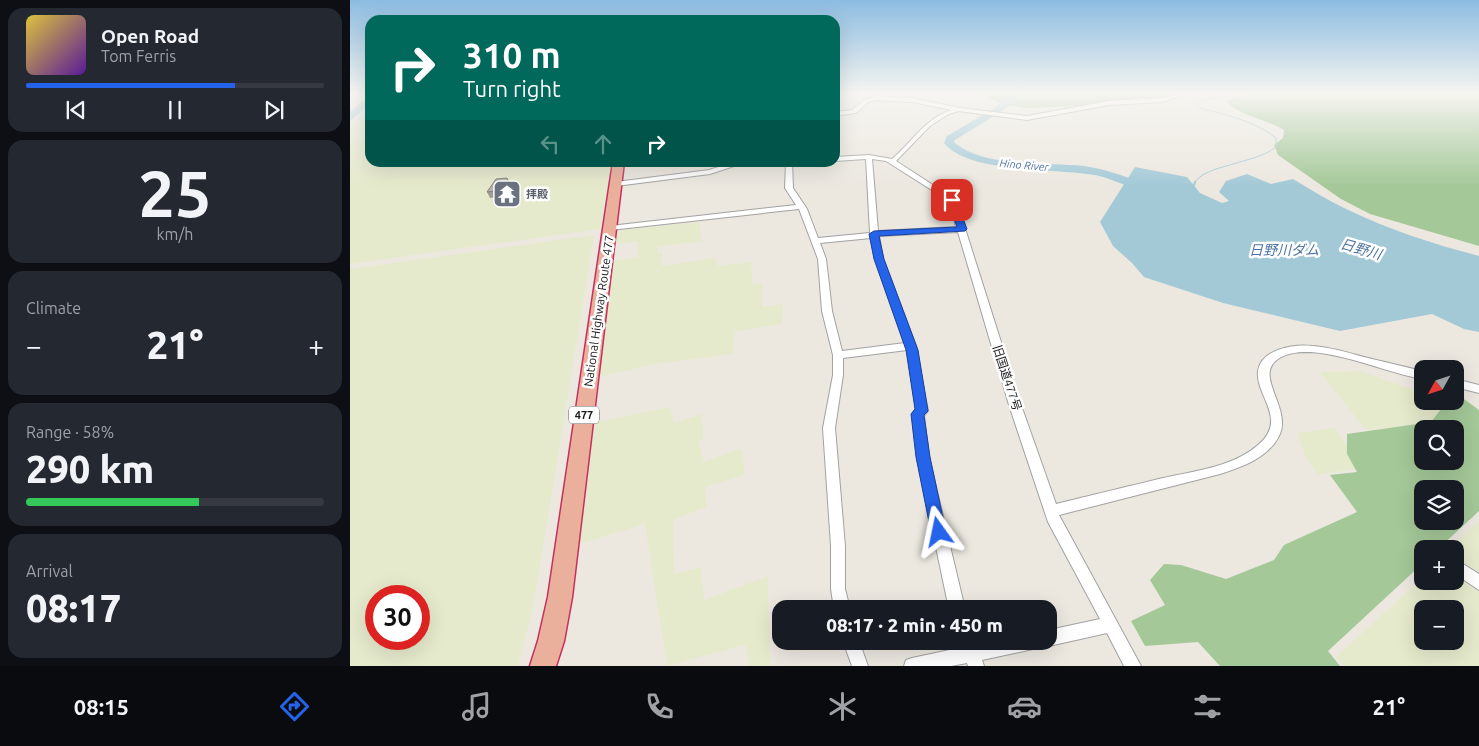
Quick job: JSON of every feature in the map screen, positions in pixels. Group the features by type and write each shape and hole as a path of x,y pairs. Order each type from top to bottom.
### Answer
{"highway":[{"name":"National Highway Route 477","path":"543,666 551,641 560,597 618,167"}],"street":[{"path":"893,161 928,124"},
{"path":"869,157 874,234 879,259 911,346 922,411 918,414 923,457 955,600"},
{"name":"旧国道477号","path":"840,159 869,157 893,161 952,200 1015,405 1051,511 1060,534 1133,666"},
{"path":"616,184 710,172 726,167"},
{"path":"789,167 789,188 801,207 822,259 827,310 838,355 838,375 829,428 840,600"},
{"path":"610,228 801,207"},
{"path":"816,241 874,234 962,229"},
{"path":"838,355 911,346"},
{"path":"1051,511 1181,478 1218,472 1230,468 1254,454 1271,440 1278,425 1277,416 1263,378 1265,366 1270,359 1278,354 1302,348 1325,350 1414,373"},
{"path":"1464,385 1479,389"},
{"path":"1464,572 1479,583"},
{"path":"1057,636 1110,625"},
{"path":"854,650 860,666"},
{"path":"912,666 989,650"}],"green space":[{"path":"355,124 365,124 365,167 610,167 600,229 350,264 350,129"},
{"path":"1272,124 1479,124 1479,246 1370,214 1341,199 1278,155 1274,145 1283,138 1284,130"},
{"path":"700,222 701,241 658,247 657,253 662,253 662,266 715,258 718,266 751,262 753,285 762,283 762,307 783,304 782,324 735,331 733,354 655,364 598,377 613,261 638,257 638,241 616,244 616,233 621,230"},
{"path":"594,235 533,608 518,666 350,666 350,269"},
{"path":"1361,371 1414,390 1414,410 1438,410 1443,417 1442,420 1414,420 1414,426 1365,429 1320,372"},
{"path":"1464,399 1479,410 1479,511 1464,525 1464,480 1414,480 1414,530 1458,530 1448,540 1414,540 1414,571 1328,651 1340,666 1220,666 1198,642 1145,646 1131,621 1165,605 1150,580 1164,564 1181,565 1226,579 1274,560 1284,545 1357,512 1330,475 1357,472 1347,454 1347,434 1414,424 1414,470 1464,470 1464,420 1433,420 1440,410 1464,410"},
{"path":"670,407 674,423 702,414 703,439 698,441 704,462 742,448 745,475 705,487 706,507 673,520 674,574 701,567 704,600 768,576 770,666 749,666 745,645 667,666 645,524 576,545 592,423"},
{"path":"1335,428 1361,469 1318,474 1307,460 1297,433"},
{"path":"1479,521 1479,573 1464,562 1464,540 1457,540"},
{"path":"1464,578 1479,587 1479,666 1344,666 1336,657 1414,585 1414,590 1464,590"}],"water":[{"name":"日野川ダム","path":"1135,167 1187,177 1200,193 1222,203 1229,201 1219,192 1226,181 1247,174 1271,184 1293,179 1360,216 1427,241 1479,256 1479,332 1464,329 1432,314 1340,331 1223,303 1144,277 1113,246 1100,222"}],"building":[{"path":"507,178 509,183 504,190 487,192 496,179"}],"waterway":[{"name":"Hino River","path":"974,124 951,138 949,143 958,151 974,158 1017,165 1098,172 1146,187"},
{"path":"1195,183 1199,177 1207,172 1256,157 1276,147 1276,138 1251,124"},
{"path":"1193,188 1195,182"}],"place":[{"name":"拝殿","path":"507,194"}],"route":[{"path":"939,532 923,457 918,414 922,411 912,350 879,259 874,234 962,229 952,200"}],"water label":[{"name":"日野川","path":"1361,249"}]}
